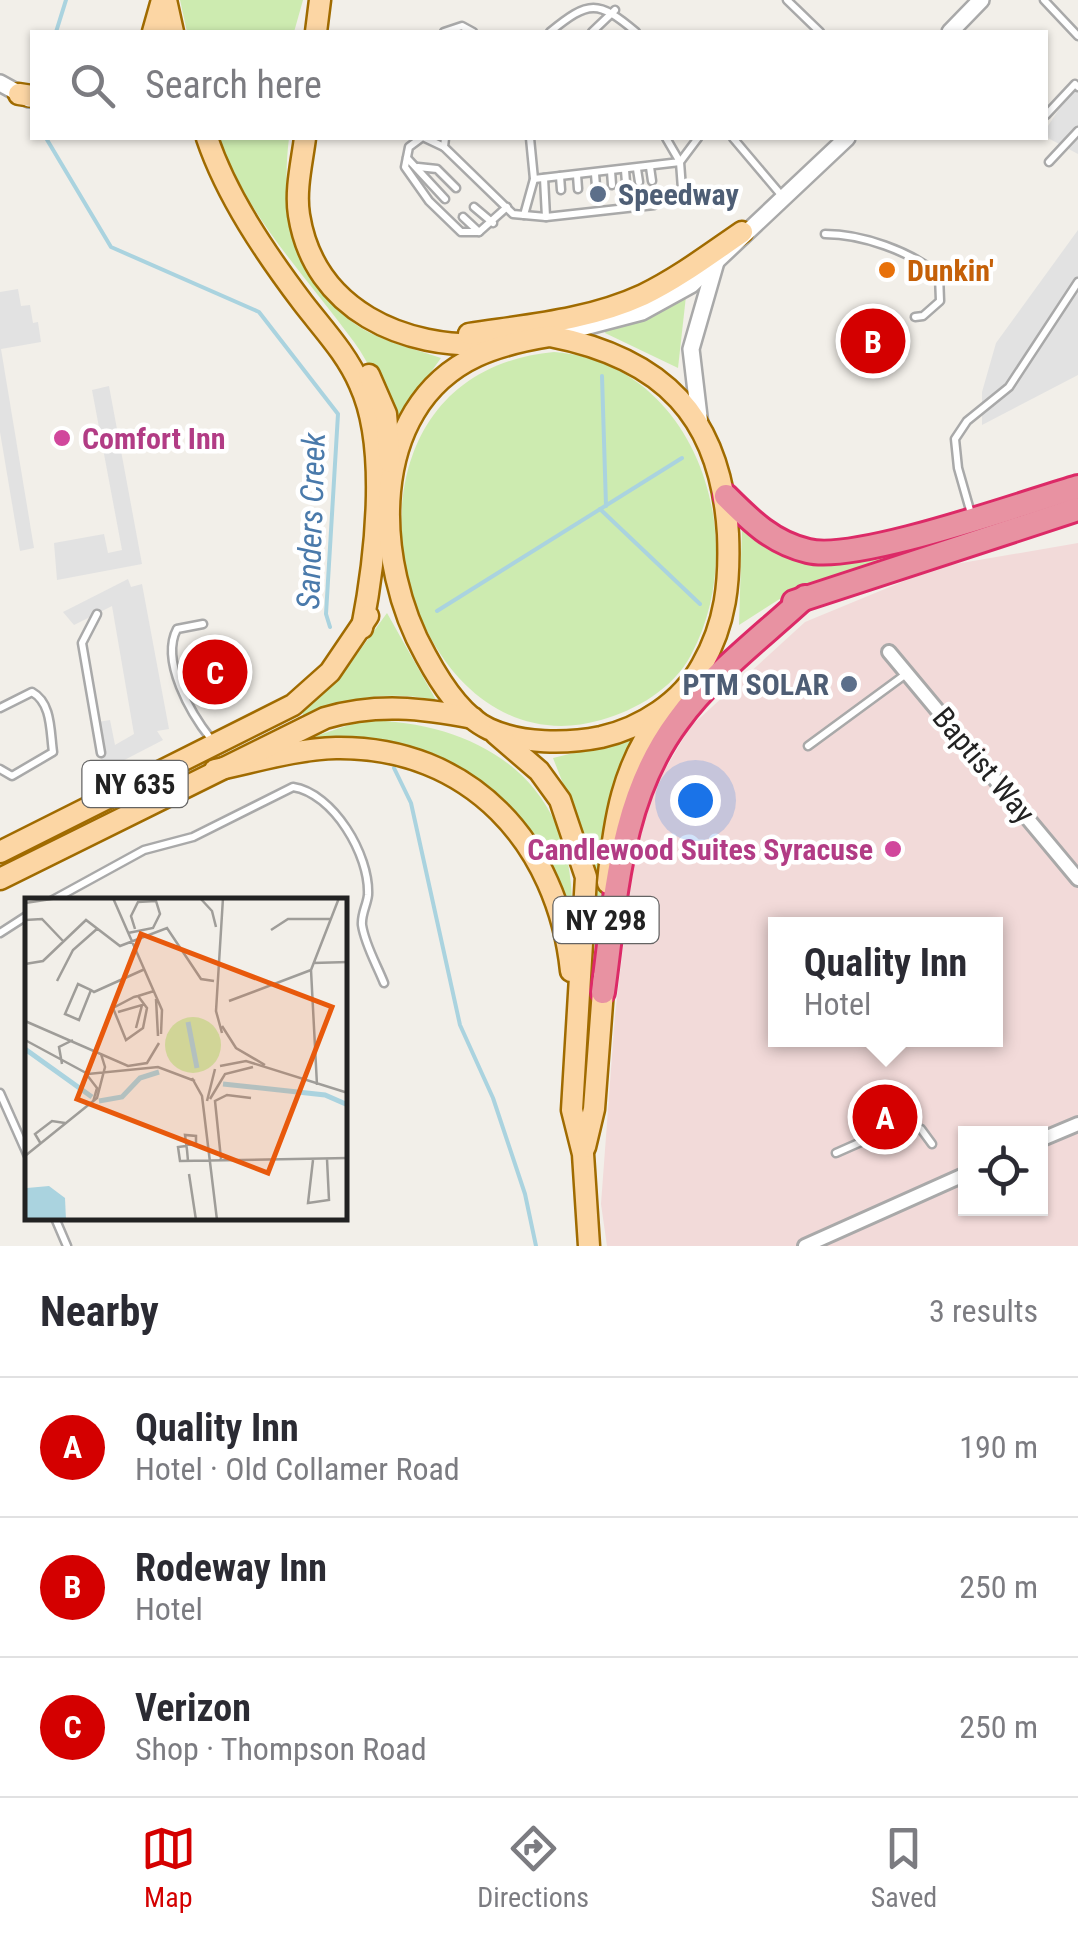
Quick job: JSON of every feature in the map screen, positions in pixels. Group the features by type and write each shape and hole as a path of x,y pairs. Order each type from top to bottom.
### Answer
{"highway":[{"path":"726,496 776,539 821,553 873,546 1078,487"},
{"path":"693,681 774,612 805,597 1078,509"},
{"path":"603,992 622,854 632,807 648,769 689,707 805,597"}],"main road":[{"path":"155,30 164,0"},
{"path":"164,0 173,30"},
{"path":"316,30 320,0"},
{"name":"NY 298","path":"206,140 267,250 349,342 386,414 388,532 396,581 418,642 441,680 481,724 539,771 560,800 582,858 586,906 572,1110 583,1154 589,1246"},
{"name":"NY 298","path":"304,140 298,200 313,262 334,293 359,315 428,340 472,345 550,336 593,344 632,361 656,376 700,426 726,496 729,554 724,610 714,643 693,681 673,701 631,764 617,807 594,1109 583,1154"},
{"path":"428,340 559,321 619,304 663,284 742,232"},
{"path":"267,250 350,366 371,418 375,474 371,577 362,628"},
{"path":"390,474 409,424 447,377 474,357 514,342"},
{"name":"NY 635","path":"0,852 307,694 330,672 362,628 379,594 388,532"},
{"path":"481,724 552,742 584,740 630,728 673,701"},
{"name":"NY 635","path":"0,879 216,770 351,710 414,708 481,724"},
{"path":"216,770 332,748 368,749 438,769 465,783 517,828 552,883 566,925 575,1029"}],"street":[{"path":"952,30 981,0"},
{"path":"0,83 28,97"},
{"path":"550,336 642,312 691,284 742,232 845,140"},
{"path":"700,426 691,348 698,312 718,258"},
{"name":"Baptist Way","path":"889,652 1078,879"},
{"path":"1048,1137 1078,1124"},
{"path":"805,1246 958,1178"}],"lane":[{"path":"787,0 818,30"},
{"path":"1044,0 1078,36"},
{"path":"552,30 579,6 594,2 614,10 634,30"},
{"path":"594,30 614,10"},
{"path":"1048,113 1075,84 1078,88"},
{"path":"1049,162 1078,131"},
{"path":"420,140 408,147 406,158 411,179 460,232 480,232 506,208"},
{"path":"524,215 534,179 530,140"},
{"path":"444,142 506,208 546,217 640,206 682,188 680,162 667,140"},
{"path":"534,179 680,162 696,140"},
{"path":"735,140 783,197"},
{"path":"406,158 445,199"},
{"path":"418,167 437,169 456,188"},
{"path":"650,167 652,181"},
{"path":"637,168 638,182"},
{"path":"625,170 626,183"},
{"path":"611,172 612,185"},
{"path":"594,174 596,186"},
{"path":"577,175 578,189"},
{"path":"560,176 561,190"},
{"path":"544,178 546,217"},
{"path":"639,197 640,206"},
{"path":"627,198 628,208"},
{"path":"614,199 614,209"},
{"path":"597,200 598,211"},
{"path":"579,202 580,213"},
{"path":"562,204 563,215"},
{"path":"474,206 493,223"},
{"path":"463,218 480,232"},
{"path":"825,234 852,234 927,265 939,276 940,301 923,316 915,317"},
{"path":"973,518 958,468 955,439 966,421 1009,387 1078,282"},
{"path":"97,614 82,643 101,752"},
{"path":"203,624 177,628 172,638 182,698 214,744"},
{"path":"808,746 907,674"},
{"path":"0,708 32,692 38,695 46,706 53,752 12,776 0,769"},
{"path":"56,898 144,850 193,837 293,787 304,789 334,814 364,870 368,894 362,920 384,983"},
{"path":"0,932 25,917"},
{"path":"0,1093 25,1149"},
{"path":"907,1124 914,1123 932,1144"},
{"path":"836,1153 880,1134"},
{"path":"56,1221 67,1246"}],"shaded area":[{"path":"1078,80 1078,154 1048,138 1048,126"},
{"path":"1078,230 1078,375 982,425 982,392 996,343"},
{"path":"18,289 21,306 30,305 33,323 38,322 41,342 1,349 34,548 20,551 0,432 0,292"},
{"path":"109,386 142,564 57,580 54,543 104,534 108,553 122,550 92,390"},
{"path":"1078,543 1078,1246 607,1246 601,1204 615,1015 639,814 690,727 805,622 938,567"},
{"path":"128,579 131,587 142,584 169,729 157,731 163,740 107,769 98,754 103,751 98,722 110,720 115,745 134,734 112,606 74,625 63,612"}],"green space":[{"path":"180,0 303,0 295,30 187,30"},
{"path":"220,140 289,140 290,219 306,268 320,290 361,328 441,358 398,418 393,418 354,342 279,245 231,167"},
{"path":"686,296 678,368 605,333 607,328"},
{"path":"554,352 603,363 644,388 677,422 699,464 713,511 716,561 709,609 691,655 664,688 601,720 530,722 472,691 430,636 406,567 403,495 425,428 474,377"},
{"path":"742,528 764,545 811,561 860,560 936,542 797,588 739,625"},
{"path":"387,613 436,700 369,697 336,704 304,717 300,708 350,664"},
{"path":"364,720 448,733 484,748 514,769 539,796 558,829 569,868 572,913 542,852 523,826 478,784 451,767 387,743 310,738"},
{"path":"639,737 609,816 603,900 592,899 586,842 553,758"}],"waterway":[{"name":"Sanders Creek","path":"57,30 66,0"},
{"name":"Sanders Creek","path":"47,140 111,247 259,312 338,414 326,614 330,627"},
{"path":"602,376 606,506"},
{"path":"437,611 682,458"},
{"path":"600,509 700,604"},
{"name":"Sanders Creek","path":"394,768 411,803 460,1025 493,1098 525,1194 536,1246"}],"place":[{"name":"Speedway","path":"598,194"},
{"name":"Dunkin'","path":"887,270"},
{"name":"Rodeway Inn","path":"873,341"},
{"name":"Comfort Inn","path":"62,438"},
{"name":"Verizon","path":"215,672"},
{"name":"PTM SOLAR","path":"849,684"},
{"name":"Candlewood Suites Syracuse","path":"893,849"},
{"name":"Quality Inn","path":"885,1117"}]}
